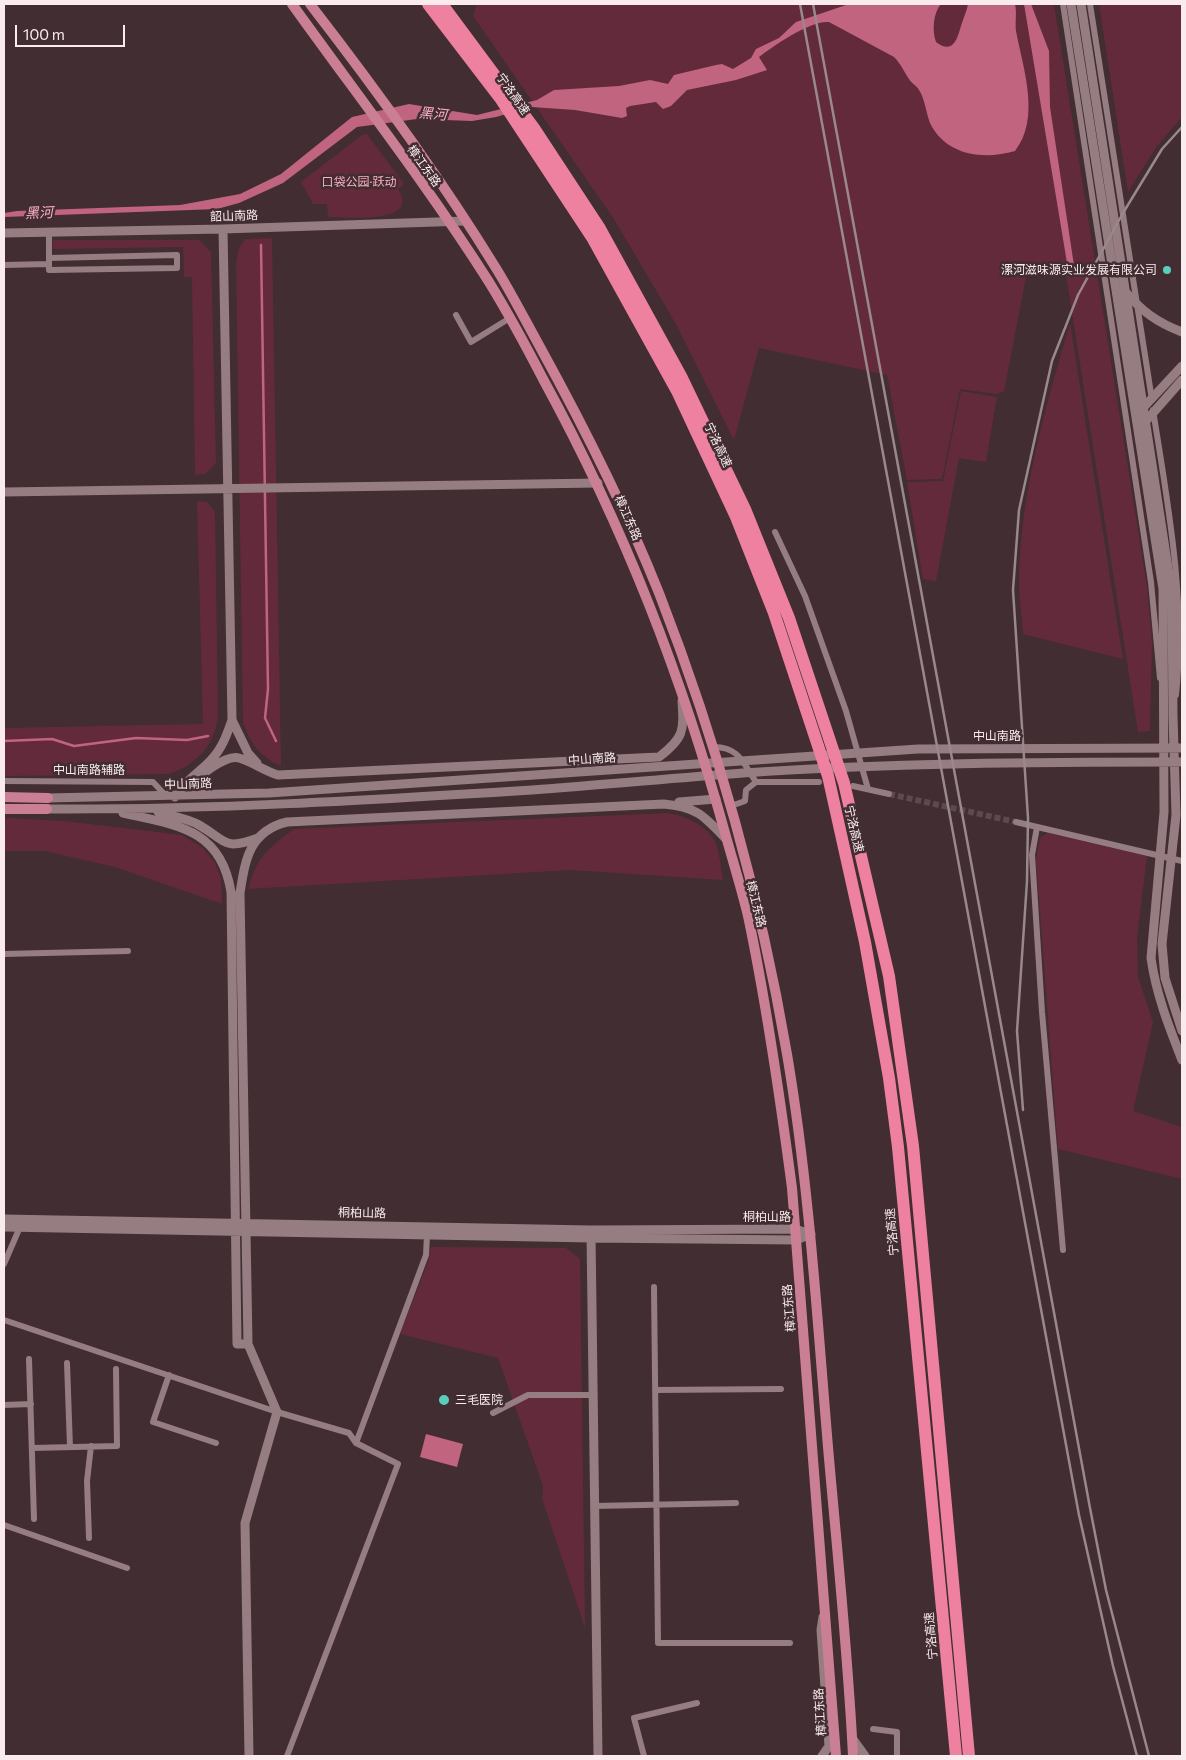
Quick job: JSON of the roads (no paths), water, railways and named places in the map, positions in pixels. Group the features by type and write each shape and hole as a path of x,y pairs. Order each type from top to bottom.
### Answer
{"highway":[{"name":"宁洛高速","path":"428,4 506,97"},
{"name":"宁洛高速","path":"442,4 603,236 682,378 745,509 789,618 844,783 889,976 913,1146 960,1733 956,1756"},
{"name":"宁洛高速","path":"529,131 593,239 677,391 736,517 774,613 828,776 865,942 895,1127 960,1733 969,1756"}],"main road":[{"name":"樟江东路","path":"292,4 449,222 510,318 598,482 628,550 681,688 716,799 747,914 782,1105 796,1235 836,1756"},
{"name":"樟江东路","path":"310,4 407,134 466,221 496,268 571,404 608,475 658,592 714,747 757,902 776,996 800,1141 811,1234 853,1756"},
{"name":"中山南路","path":"4,797 48,798"},
{"name":"中山南路","path":"7,810 48,809"}],"street":[{"path":"1063,4 1136,421"},
{"path":"1071,4 1163,589 1168,716 1176,815 1162,944 1165,978 1182,1031"},
{"path":"1081,4 1143,406"},
{"path":"1090,4 1182,596 1179,674 1168,716 1164,812 1151,958 1154,981 1182,1060"},
{"name":"韶山南路","path":"4,233 223,229 466,221"},
{"path":"171,797 212,759 224,741 232,720 226,488 227,342 223,229"},
{"path":"4,265 49,261 177,255 177,268 49,270 49,261 49,232"},
{"path":"1124,291 1136,305 1164,326 1182,332"},
{"path":"456,315 471,342 510,318"},
{"path":"1136,421 1143,406 1182,366"},
{"path":"1136,421 1154,412 1182,380"},
{"path":"4,492 598,482"},
{"path":"775,532 805,596 846,711 868,789"},
{"path":"171,797 217,763 227,758 237,757 278,775 659,757 677,744 684,724 681,688"},
{"path":"232,720 248,753 263,770"},
{"path":"714,747 727,747 734,751 756,782"},
{"name":"中山南路","path":"48,798 171,797 269,793 918,749 1182,748"},
{"name":"中山南路","path":"48,809 151,810 270,805 534,790 743,773 900,765 1182,762"},
{"name":"中山南路辅路","path":"4,781 153,782 171,797"},
{"path":"731,806 745,801 746,790 756,782 818,782"},
{"path":"853,786 889,794"},
{"path":"151,810 198,824 227,844 239,845 258,838 279,824 287,822 664,804 716,799"},
{"path":"664,804 685,806 694,810 709,821 726,839"},
{"path":"106,810 175,825 194,833 215,849 229,878 232,892 237,1344 248,1344"},
{"path":"1016,822 1182,861"},
{"path":"1035,827 1032,856 1042,1012 1063,1250"},
{"path":"250,1756 246,1523 277,1412 248,1344 240,893 250,848 258,838"},
{"path":"4,954 128,951"},
{"name":"桐柏山路","path":"4,1220 235,1227 426,1236 591,1234"},
{"name":"桐柏山路","path":"4,1227 235,1227"},
{"path":"4,1264 20,1227"},
{"name":"桐柏山路","path":"245,1228 591,1234 811,1234"},
{"path":"591,1234 598,1756"},
{"path":"356,1443 426,1255 426,1236"},
{"path":"654,1288 658,1643 790,1643"},
{"path":"4,1320 277,1412 349,1433 356,1443 398,1464 288,1756"},
{"path":"29,1359 34,1519"},
{"path":"67,1363 70,1447"},
{"path":"32,1448 117,1446 116,1369"},
{"path":"169,1376 153,1422 216,1443"},
{"path":"656,1390 781,1389"},
{"path":"494,1413 528,1395 593,1395"},
{"path":"4,1404 31,1404"},
{"path":"89,1538 88,1481 91,1446"},
{"path":"594,1506 736,1503"},
{"path":"4,1525 127,1568"},
{"path":"822,1756 828,1746 821,1630 825,1602"},
{"path":"644,1756 634,1718 697,1703"},
{"path":"873,1729 897,1732 897,1756"},
{"path":"852,1738 865,1756"}],"water":[{"name":"黑河","path":"849,4 941,4 935,17 935,38 936,42 948,47 958,37 968,4 1015,4 1016,31 1026,77 1029,108 1023,138 1015,151 1003,154 979,155 956,149 946,143 930,123 919,90 894,57 829,22 821,22 792,35 759,57 767,70 736,80 687,90 671,106 663,109 656,102 630,106 626,108 627,116 622,118 575,110 532,107 496,117 472,121 417,119 357,127 283,183 239,203 217,209 4,217 4,213 17,211 180,205 240,194 281,174 352,117 409,104 477,115 537,100 554,90 619,86 650,80 668,84 674,75 716,65 722,64 733,69 751,58 756,49 779,38 796,22"},
{"path":"1024,4 1031,4 1049,51 1050,107 1075,272 1072,276 1069,275"},
{"path":"426,1434 463,1444 457,1467 420,1457"}],"waterway":[{"path":"261,245 268,689 265,718 276,741"},
{"path":"4,741 52,739 74,746 136,738 187,740 208,736"}],"tunnel":[{"path":"889,794 1016,822"}],"railway":[{"path":"800,4 1079,1515 1113,1666 1137,1756"},
{"path":"813,4 1090,1508 1106,1590 1149,1756"},
{"path":"1023,1110 1017,1031 1027,881 1028,818 1013,590 1019,510 1052,361 1078,295 1123,213 1162,149 1182,127"}],"place":[{"name":"漯河滋味源实业发展有限公司","path":"1167,270"},
{"name":"三毛医院","path":"444,1400"}],"park label":[{"name":"口袋公园·跃动","path":"359,182"}]}
